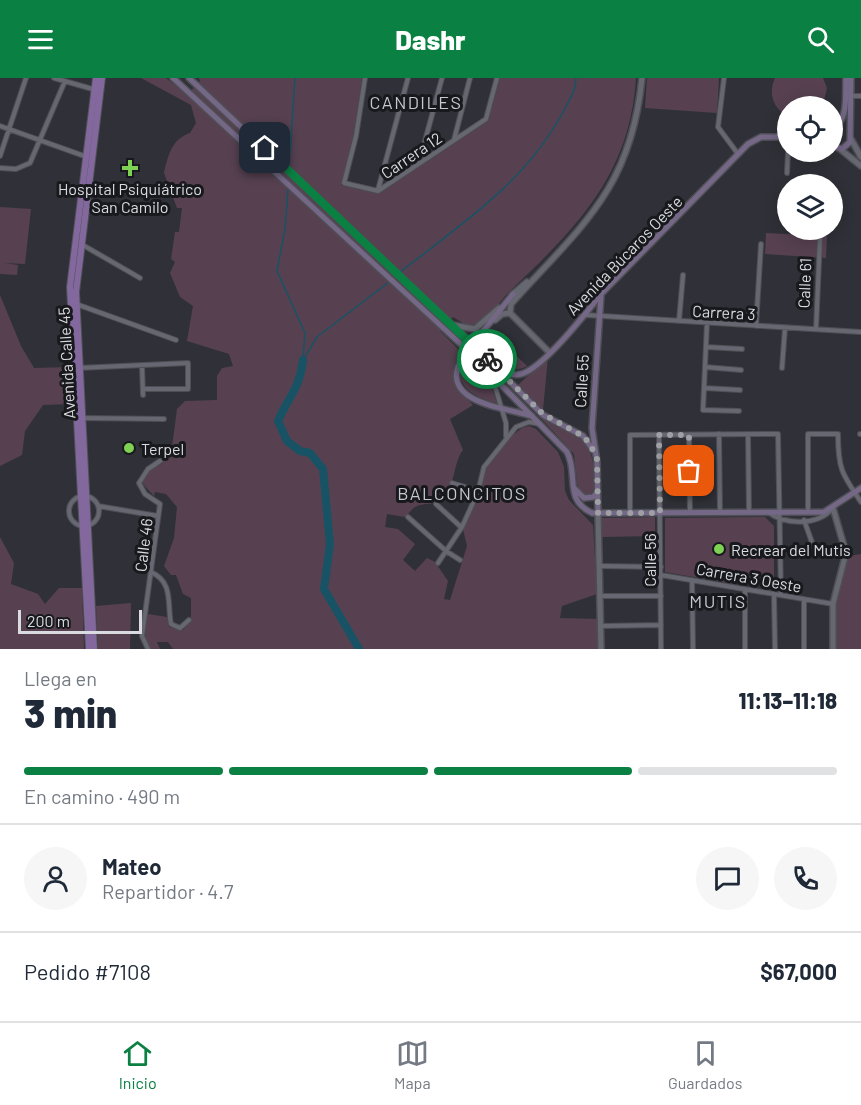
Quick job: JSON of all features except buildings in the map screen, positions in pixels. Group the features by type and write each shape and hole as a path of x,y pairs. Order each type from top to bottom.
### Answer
{"main road":[{"name":"Avenida Calle 45","path":"96,78 98,90"},
{"name":"Avenida Calle 45","path":"89,649 84,497 73,303 78,244 98,90 102,78"},
{"path":"173,78 191,92 465,348 543,425 569,456 573,493 578,502 590,512 808,512 833,508 861,488"},
{"path":"189,78 470,342 546,417 586,438 597,455"},
{"path":"843,119 846,78"},
{"path":"843,148 851,139 851,78"},
{"name":"Avenida Búcaros Oeste","path":"498,370 511,374 524,373 586,315 601,294 738,154 751,142 761,137 777,138"},
{"path":"513,294 495,320 463,356 458,374 461,388 469,398 536,418"},
{"name":"Calle 55","path":"598,513 597,455 592,429 601,294"},
{"path":"571,481 577,494 584,498 594,497 598,491"},
{"name":"Avenida Calle 45","path":"85,526 94,649"}],"street":[{"path":"0,156 26,78"},
{"path":"54,78 98,90"},
{"name":"Carrera 12","path":"365,78 356,136 344,183 378,191 486,119 497,78"},
{"path":"378,191 408,78"},
{"path":"419,164 441,78"},
{"path":"453,141 470,78"},
{"path":"510,313 511,304 579,232 609,190 630,139 642,78"},
{"path":"724,78 719,130 738,154"},
{"path":"0,168 16,169 30,163 65,81"},
{"path":"851,96 861,96"},
{"path":"0,126 90,157"},
{"path":"851,139 861,157"},
{"path":"843,151 861,166"},
{"path":"787,174 788,162"},
{"name":"Calle 61","path":"816,329 819,240"},
{"path":"78,244 140,278"},
{"path":"756,326 761,244"},
{"path":"679,321 683,275"},
{"path":"451,324 470,329 480,327 513,294 537,276"},
{"path":"73,303 177,340"},
{"path":"495,320 502,314 510,313"},
{"path":"510,313 549,352"},
{"name":"Carrera 3","path":"586,315 861,332"},
{"path":"707,323 703,410 739,411"},
{"path":"782,368 785,328"},
{"path":"706,347 742,349"},
{"path":"77,368 188,363 188,389 143,392 142,366"},
{"path":"705,367 741,370"},
{"path":"490,372 507,425 506,437"},
{"path":"704,388 740,390"},
{"path":"79,418 164,419"},
{"path":"438,563 461,527 478,491 483,468 506,437 524,423 543,425"},
{"path":"748,434 749,512"},
{"path":"630,513 630,435 778,434 781,595"},
{"path":"808,512 808,434 838,434 838,460 845,480 861,502"},
{"name":"Calle 56","path":"659,435 661,649"},
{"path":"689,435 690,512"},
{"path":"719,435 720,512"},
{"name":"Calle 46","path":"148,649 141,636 160,504 145,494 139,483 148,469 160,461"},
{"path":"452,483 478,491"},
{"path":"98,506 96,520 85,526 73,521 70,513 72,503 84,497 98,506 158,516"},
{"path":"436,504 461,527"},
{"path":"767,512 779,520 804,520 823,517 833,508 846,553 833,604 833,649"},
{"name":"Calle 55","path":"598,513 601,649"},
{"path":"408,517 446,551 460,560"},
{"path":"804,520 814,548 846,553"},
{"path":"598,567 661,567"},
{"path":"152,572 162,580 169,596 171,624 180,628 189,620"},
{"name":"Carrera 3 Oeste","path":"661,575 833,604"},
{"path":"692,580 693,649"},
{"path":"745,589 745,649"},
{"path":"774,594 775,649"},
{"path":"600,596 661,596"},
{"path":"804,599 804,649"},
{"path":"601,626 661,625"}],"shaded area":[{"path":"141,78 166,78 187,95 200,81 199,78 362,78 353,137 341,185 378,194 488,121 500,78 636,78 632,113 623,144 611,172 577,222 486,318 468,326 453,317 440,331 461,352 456,362 455,386 473,405 450,419 463,450 457,461 450,488 443,499 415,507 405,517 387,514 385,527 398,529 415,544 403,560 415,571 427,558 435,562 448,581 444,599 450,600 467,546 463,529 482,490 485,469 510,437 522,428 529,426 536,429 558,452 564,467 565,491 569,500 593,525 597,594 562,606 560,618 598,619 598,649 173,649 168,642 157,642 160,649 151,649 144,637 148,614 167,617 169,627 183,630 191,620 191,598 183,594 176,575 171,575 164,566 174,538 177,507 166,494 155,492 154,496 142,483 143,479 149,470 162,464 164,455 171,455 177,409 185,401 217,400 217,376 222,368 233,366 229,354 187,341 193,306 180,297 170,273 175,262 171,259 175,232 179,232 182,208 177,208 164,173 169,154 175,144 190,133 196,123 191,105"},
{"path":"647,78 719,78 717,113 645,108"},
{"path":"775,78 823,78 827,88 825,96 777,96 777,107 772,95"},
{"path":"0,207 31,209 25,264 4,263 18,265 17,275 0,274"},
{"path":"766,233 777,234 777,240 827,240 826,258 765,254"},
{"path":"0,295 21,346 34,368 70,367 72,404 43,405 25,431 22,455 0,466"},
{"path":"505,345 527,366 513,369 504,366 493,357"},
{"path":"466,357 490,383 497,403 480,398 466,388 460,375"},
{"path":"548,357 543,410 518,385"},
{"path":"537,414 582,440 588,446 592,456 595,490 590,494 584,495 578,491 574,454"},
{"path":"655,517 655,536 602,537 602,518"},
{"name":"Recrear del Mutis","path":"765,517 774,526 774,580 735,577 734,584 665,572 665,518"},
{"path":"0,537 14,563 11,584 38,594 45,604 59,588 82,588 84,649 0,649"},
{"path":"861,554 861,649 836,649 836,605 849,556"},
{"path":"131,603 130,649 98,649 96,606"}],"waterway":[{"path":"289,169 295,78"},
{"path":"399,273 490,201 511,181 548,137 573,91 576,78"},
{"path":"288,188 285,229 277,271 305,333 303,359"},
{"path":"303,360 317,337 389,282"},
{"path":"303,360 297,385 278,421 287,441 300,451 310,453 323,469 330,544 324,589 359,649"}],"way so far":[{"path":"487,359 550,420 583,436 590,444 597,455 598,513 660,513 659,435 689,435 689,471"}],"place":[{"name":"Hospital Psiquiátrico San Camilo","path":"130,168"},
{"name":"Terpel","path":"129,448"},
{"name":"Recrear del Mutis","path":"719,549"}],"district":[{"name":"CANDILES","path":"416,102"},
{"name":"BALCONCITOS","path":"462,493"},
{"name":"MUTIS","path":"718,601"}],"route":[{"path":"265,148 487,359"}]}
